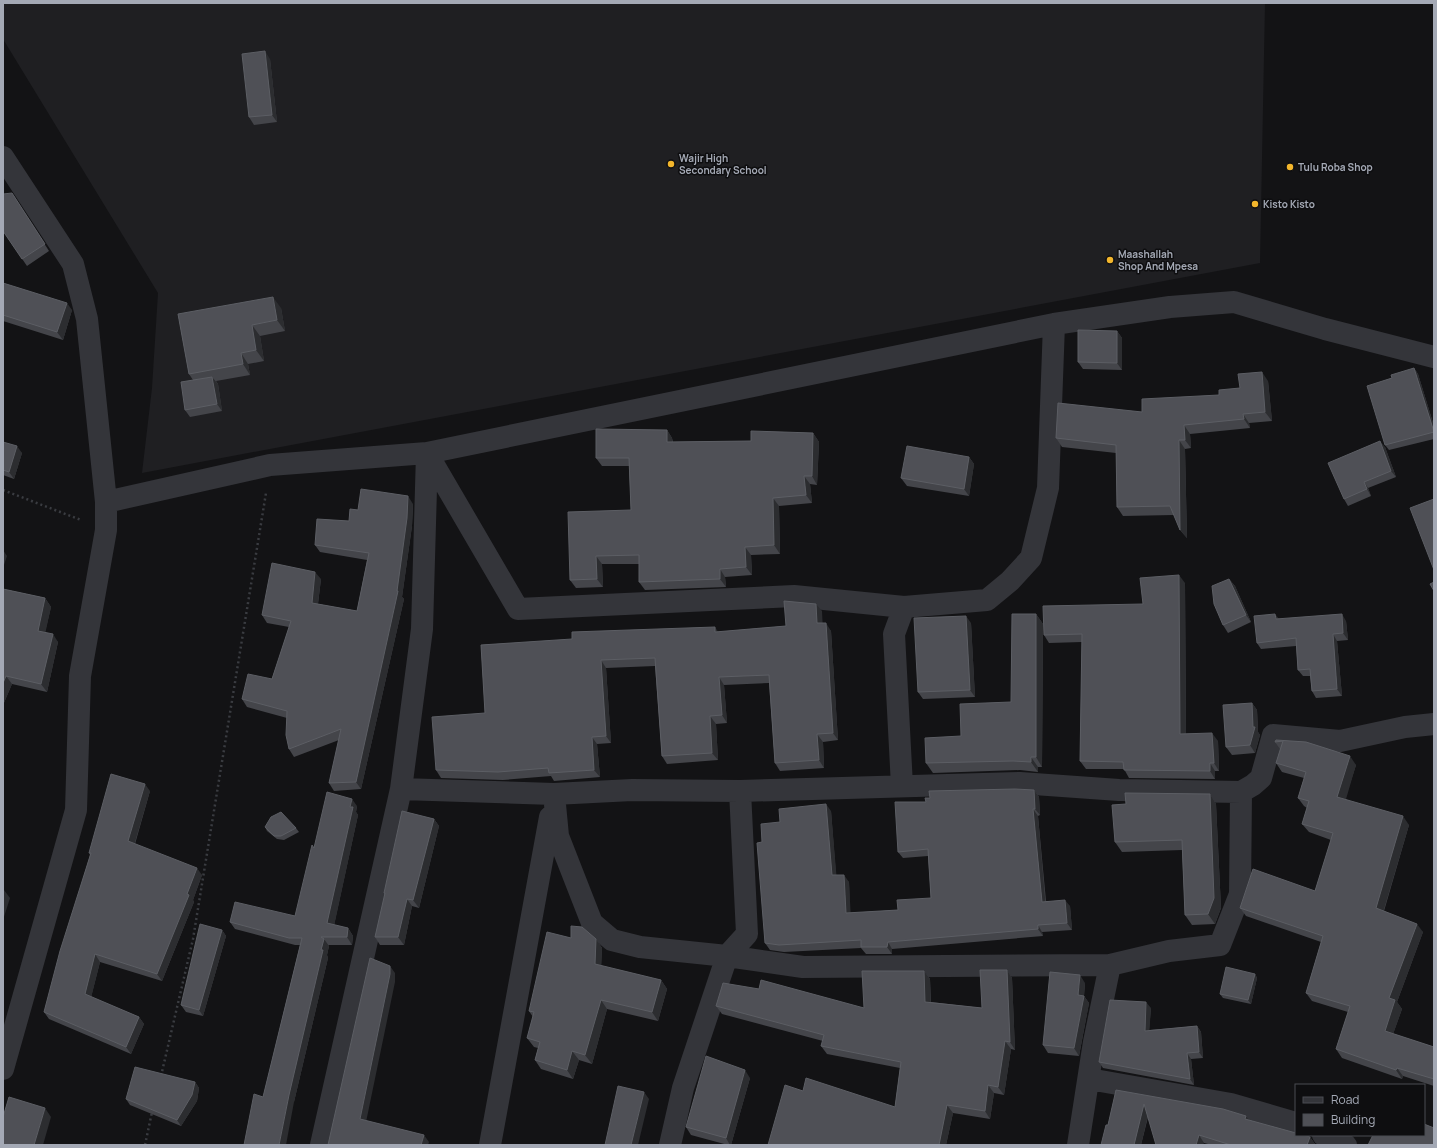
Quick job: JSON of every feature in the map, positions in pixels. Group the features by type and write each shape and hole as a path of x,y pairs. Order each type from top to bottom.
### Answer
{"street":[{"path":"3,157 73,264 88,319 106,502 106,530 80,676 76,810 3,1069"},
{"path":"106,502 270,465 427,453 1054,324 1170,307 1234,302 1325,329 1434,357"},
{"path":"427,453 518,608 794,596 904,607 987,600 1010,582 1031,558 1048,488 1054,324"},
{"path":"321,1145 401,789 422,629 427,453"},
{"path":"902,786 894,634 904,607"},
{"path":"401,789 554,794 632,790 740,791 1020,783 1119,790 1241,792 1254,785 1261,778 1272,735 1340,741 1404,727 1434,724"},
{"path":"670,1145 683,1088 727,956 747,934 740,791"},
{"path":"554,794 558,836 592,923 612,940 640,947 727,956 803,967 1110,965 1169,951 1220,945 1240,894 1241,792"},
{"path":"490,1145 554,794"},
{"path":"1078,1145 1094,1042 1110,965"},
{"path":"1089,1079 1231,1104 1295,1123"},
{"path":"1325,1136 1346,1145"}],"path":[{"path":"159,1084 193,939 270,465"},
{"path":"3,490 106,530"},
{"path":"145,1145 154,1107"}],"shaded area":[{"name":"Wajir High Secondary School","path":"3,3 1265,3 1260,263 142,473 152,388 158,293 3,39"}],"building":[{"path":"265,51 272,115 249,117 242,54"},
{"path":"12,193 45,244 22,259 3,231 3,194"},
{"path":"3,283 67,303 57,332 3,315"},
{"path":"273,297 277,320 252,325 256,350 241,353 243,364 189,374 178,314"},
{"path":"1078,330 1117,331 1117,363 1078,362"},
{"path":"1414,368 1434,432 1385,445 1367,386 1392,378 1391,375"},
{"path":"1262,372 1265,412 1243,414 1244,419 1184,425 1185,440 1179,440 1180,530 1170,506 1117,507 1116,445 1056,438 1058,403 1142,412 1142,399 1219,395 1219,390 1240,388 1238,374"},
{"path":"212,377 217,404 185,410 181,382"},
{"path":"596,429 667,430 667,442 751,441 751,431 813,433 812,476 804,476 806,495 773,498 774,545 745,547 746,567 720,569 720,579 639,582 639,555 596,556 597,579 570,580 568,512 631,510 629,458 596,458"},
{"path":"1380,441 1391,471 1364,482 1367,489 1344,499 1328,463"},
{"path":"3,442 17,446 9,472 3,470"},
{"path":"907,446 969,457 964,489 901,478"},
{"path":"361,489 408,496 407,518 398,591 356,782 329,783 341,729 289,749 286,735 287,711 242,699 248,674 272,679 291,621 262,615 272,563 315,572 312,603 357,611 369,553 315,545 317,519 349,521 350,509 358,510"},
{"path":"1434,499 1434,570 1410,508"},
{"path":"1179,575 1180,734 1212,733 1214,763 1210,763 1210,771 1124,770 1123,762 1080,761 1082,634 1044,635 1043,606 1143,604 1140,578"},
{"path":"1229,579 1246,615 1223,625 1214,604 1212,586"},
{"path":"1434,582 1434,591 1430,584"},
{"path":"3,589 45,598 38,631 53,634 41,684 6,676 3,683"},
{"path":"784,601 816,604 817,623 826,623 833,733 817,734 819,760 775,763 769,675 719,677 722,715 710,716 712,753 662,756 655,658 601,660 606,736 592,737 594,770 549,773 548,768 498,772 436,770 432,717 485,713 481,645 572,639 572,632 715,627 715,632 786,626"},
{"path":"1012,614 1036,614 1036,757 1031,757 1031,762 926,763 925,738 961,736 960,704 1011,702"},
{"path":"1275,614 1276,619 1342,614 1343,633 1333,634 1337,689 1312,691 1310,669 1298,670 1296,638 1257,643 1254,616"},
{"path":"966,616 970,690 918,692 914,618"},
{"path":"1252,703 1253,727 1255,727 1250,745 1226,747 1223,705"},
{"path":"1276,740 1306,742 1350,756 1337,797 1403,816 1376,908 1417,924 1389,998 1395,1000 1385,1031 1434,1047 1434,1079 1397,1068 1396,1070 1336,1049 1350,1006 1306,993 1323,936 1240,908 1253,869 1315,891 1333,833 1302,824 1309,801 1298,798 1306,772 1276,763 1283,741 1275,742"},
{"path":"111,774 145,784 128,841 197,868 187,894 189,895 157,974 95,954 85,994 139,1017 126,1047 44,1012 60,951 91,853 89,853"},
{"path":"1034,790 1035,809 1033,809 1042,902 1065,900 1067,923 1038,925 1038,929 888,942 887,947 861,947 861,940 779,945 765,943 757,843 762,842 761,824 780,822 779,809 826,804 832,875 844,875 846,913 898,910 897,900 931,898 928,849 898,852 895,802 926,802 925,798 930,798 929,791"},
{"path":"327,792 352,799 350,807 353,807 327,923 348,928 347,937 321,937 324,939 321,950 323,950 289,1095 279,1145 244,1145 254,1094 263,1097 302,938 289,938 230,922 235,902 295,916 312,845 314,848"},
{"path":"1125,793 1210,794 1214,898 1208,914 1185,915 1182,840 1115,842 1112,805 1126,804"},
{"path":"402,811 434,819 413,900 407,899 398,937 375,937 385,893"},
{"path":"281,812 296,828 281,836 274,836 265,827 271,817"},
{"path":"200,924 222,930 199,1010 181,1005"},
{"path":"571,926 582,927 596,939 595,964 661,980 652,1012 601,1000 585,1055 572,1051 567,1070 535,1060 540,1042 527,1038 534,1012 529,1011 547,932 571,938"},
{"path":"370,958 390,966 390,974 360,1119 424,1135 421,1145 328,1145"},
{"path":"1226,967 1255,974 1248,1000 1220,994"},
{"path":"980,970 1007,970 1010,1042 1005,1041 998,1087 988,1085 985,1111 947,1105 939,1145 768,1145 785,1085 803,1091 806,1078 895,1107 901,1062 821,1046 824,1035 716,1006 723,983 759,989 761,980 864,1008 862,971 924,971 925,1002 982,1008"},
{"path":"1050,972 1080,975 1078,995 1084,996 1074,1048 1043,1045"},
{"path":"1110,1000 1146,1002 1145,1031 1197,1026 1199,1052 1187,1053 1190,1079 1099,1062"},
{"path":"706,1056 745,1070 726,1138 686,1127"},
{"path":"135,1067 195,1082 192,1095 177,1120 126,1099"},
{"path":"618,1086 644,1092 631,1145 605,1145"},
{"path":"1116,1090 1223,1109 1246,1116 1245,1119 1295,1133 1295,1136 1310,1137 1307,1145 1231,1145 1199,1135 1196,1145 1156,1145 1144,1104 1134,1145 1101,1145 1106,1125 1108,1125"},
{"path":"9,1097 45,1108 34,1145 3,1145 3,1117"},
{"path":"1425,1124 1434,1128 1434,1145 1368,1145 1372,1136 1425,1136"}],"place":[{"name":"Wajir High Secondary School","path":"671,164"},
{"name":"Tulu Roba Shop","path":"1290,167"},
{"name":"Kisto Kisto","path":"1255,204"},
{"name":"Maashallah Shop And Mpesa","path":"1110,260"}]}
